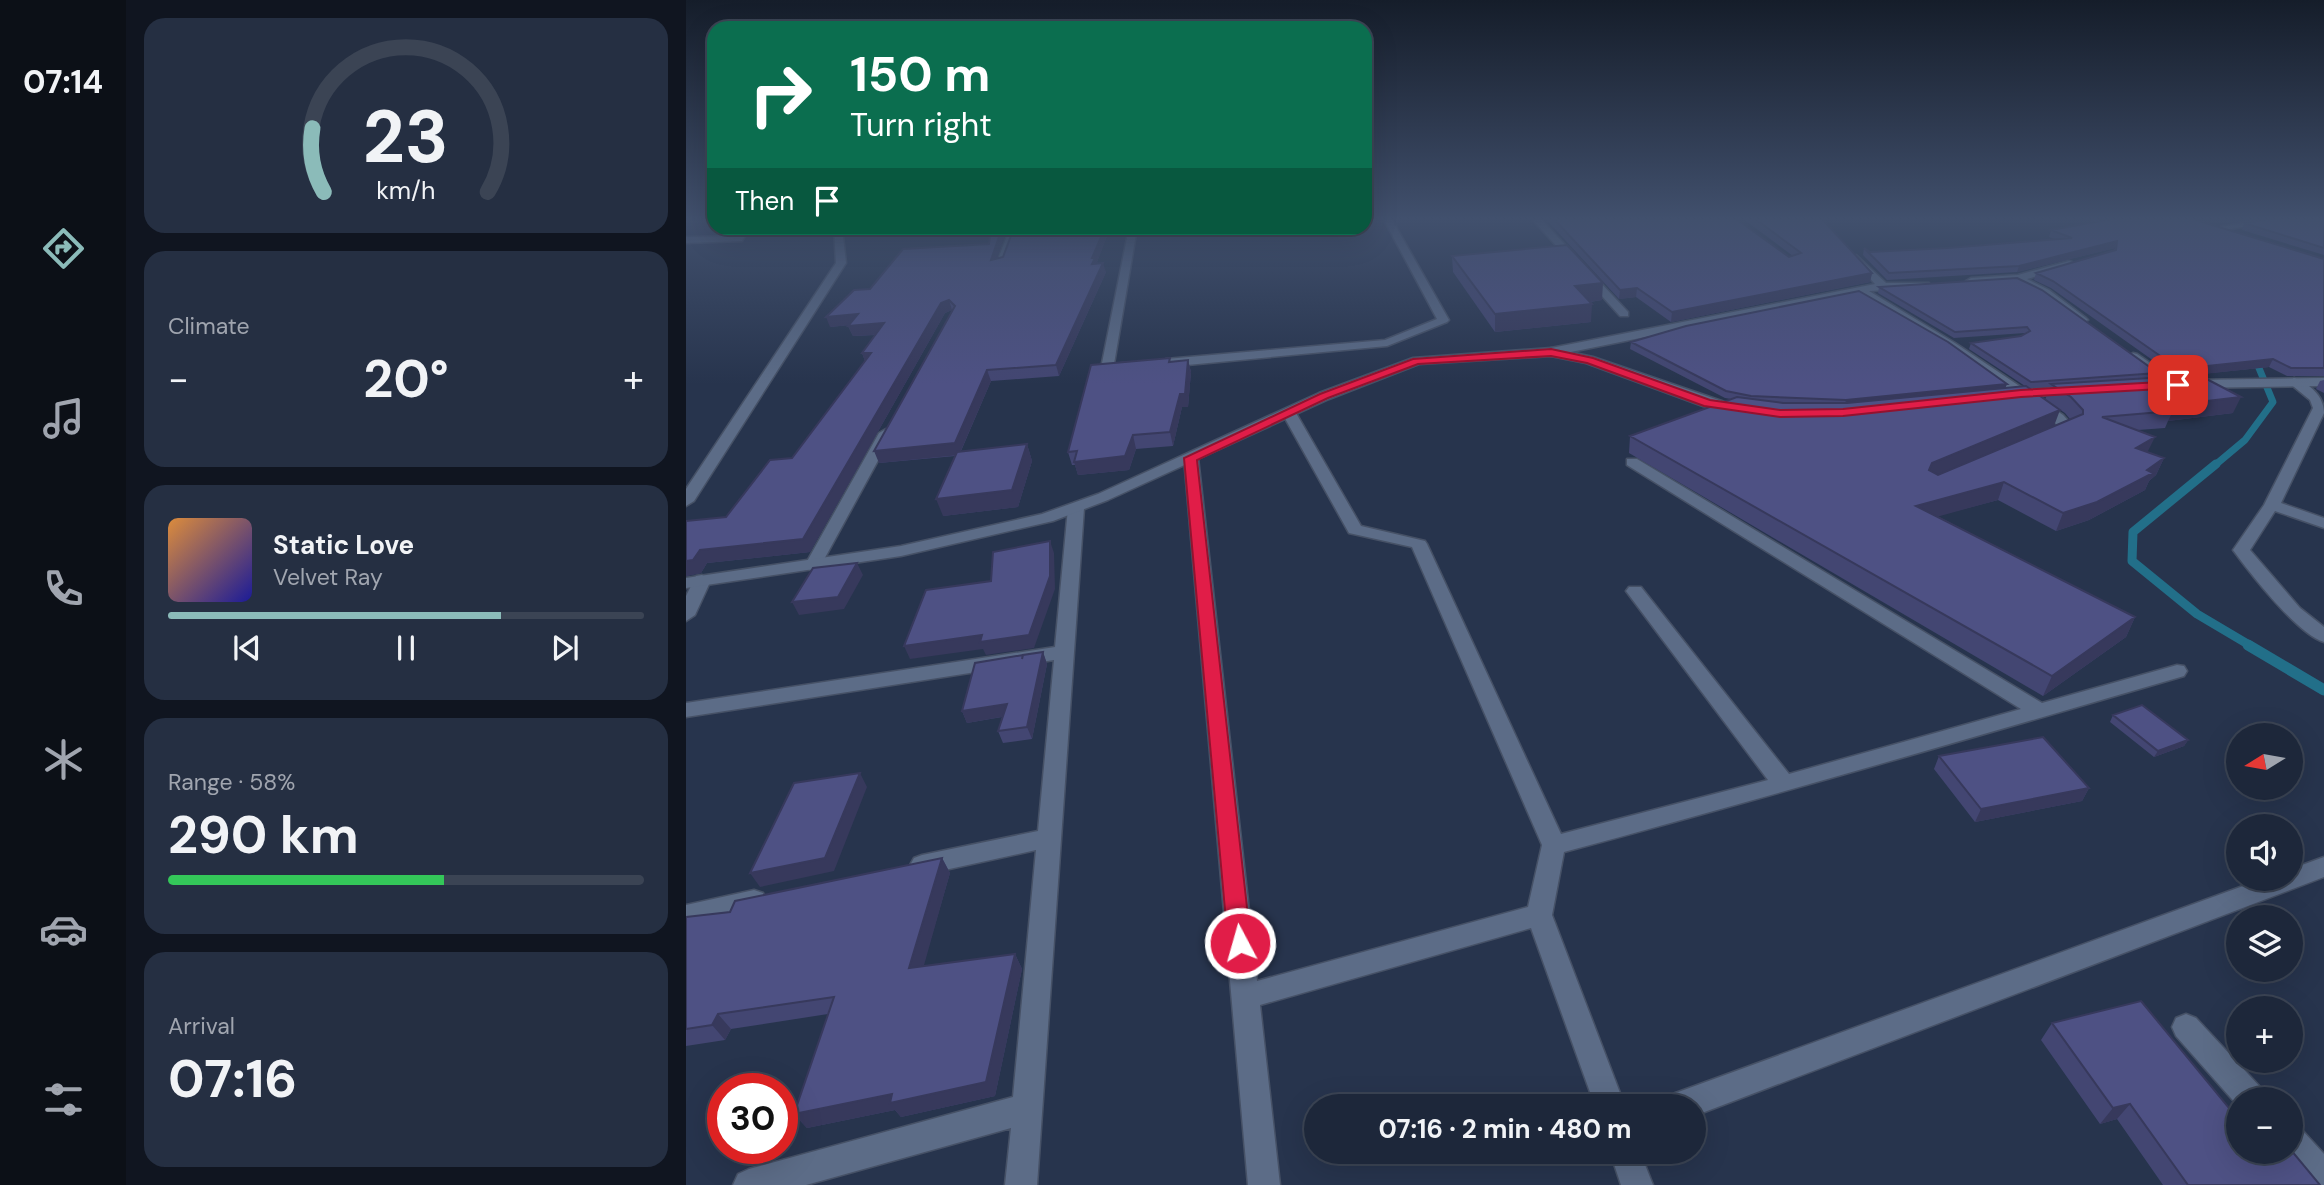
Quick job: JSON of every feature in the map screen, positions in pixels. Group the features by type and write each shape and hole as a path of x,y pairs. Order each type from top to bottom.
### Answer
{"street":[{"path":"686,501 834,273"},
{"path":"1125,273 1107,368 1134,366"},
{"path":"1147,365 1387,343 1443,320 1417,273"},
{"path":"1586,273 1624,314"},
{"path":"1873,273 1881,282 1880,286"},
{"path":"1965,282 2018,278 2034,273"},
{"path":"2018,278 2045,292 2088,325"},
{"path":"686,615 694,581 813,565 1003,530 1076,508 1289,413 1416,361 1551,352 1880,286 1939,284"},
{"path":"1859,290 1951,345 2068,428 2044,439"},
{"path":"1951,345 1978,342"},
{"path":"2121,349 2178,385"},
{"path":"1551,352 1589,360 1708,403 1756,411"},
{"path":"2294,382 2315,398 2322,408 2272,505 2241,550 2294,612 2324,636"},
{"path":"2152,386 2324,382"},
{"path":"1994,396 2089,389"},
{"path":"1289,413 1355,530 1419,544 1554,845 1539,915 1606,1094"},
{"path":"813,565 892,423"},
{"path":"1191,458 1264,1185"},
{"path":"1632,462 2040,711"},
{"path":"2272,505 2324,523"},
{"path":"1021,1185 1076,508"},
{"path":"1634,591 1784,784"},
{"path":"686,710 1064,652"},
{"path":"1554,845 1784,784 2177,671"},
{"path":"901,870 1049,838"},
{"path":"1706,1097 2324,867"},
{"path":"686,916 780,896"},
{"path":"1245,996 1539,915"},
{"path":"2186,1027 2241,1087"},
{"path":"749,1185 1028,1108"},
{"path":"2303,1154 2324,1177"},
{"path":"1629,1164 1637,1185"}],"building":[{"path":"883,273 1098,273 1056,365 987,370 955,443 874,451 955,306 949,300 941,303 803,539 700,550 693,560 686,561 686,521 726,517 770,460 792,458 871,353 862,353 884,323 848,326 858,314 826,317 854,290 870,289"},
{"path":"1465,273 1594,273 1603,283 1575,286 1592,304 1495,314"},
{"path":"1604,273 1870,273 1672,312 1637,288 1620,290"},
{"path":"2037,273 2324,273 2324,368 2291,368 2273,359 2179,369 2053,281"},
{"path":"2017,278 2042,290 2158,373 2031,382 1971,343 2021,336 2030,331 2027,327 1955,332 1879,287"},
{"path":"1859,291 1948,342 2007,384 1846,400 1751,396 1726,391 1631,342 1686,326"},
{"path":"1170,358 1169,362 1188,360 1185,394 1180,394 1170,432 1133,435 1125,456 1074,462 1077,451 1068,452 1091,365"},
{"path":"2199,375 2241,397 2165,406 2173,411 2102,417 2155,437 2136,448 2164,458 2147,470 2153,473 2097,502 2063,513 2004,482 1916,506 2135,617 2052,676 1630,436 1737,397 1783,403 1847,403 2026,386 2060,410 1932,463 1929,470 1938,475 2083,414 2083,410 2071,397 2051,384"},
{"path":"1027,444 1012,490 936,499 957,452"},
{"path":"1050,541 1050,576 1029,635 980,642 982,635 904,646 926,590 991,581 993,552"},
{"path":"857,563 838,597 792,602 813,568"},
{"path":"1043,652 1027,727 998,731 1007,704 962,711 975,663"},
{"path":"2142,705 2188,740 2158,751 2113,715"},
{"path":"2043,737 2089,788 1981,809 1939,756"},
{"path":"860,773 825,858 750,873 794,783"},
{"path":"942,858 909,968 1015,954 986,1082 890,1103 892,1094 798,1113 798,1102 834,997 718,1014 712,1025 686,1029 686,917 730,912 735,901"},
{"path":"2141,1001 2226,1104 2226,1164 2303,1164 2320,1185 2188,1185 2130,1104 2113,1108 2052,1023"}],"waterway":[{"path":"2214,466 2245,440 2273,402 2254,356"},
{"path":"2216,464 2133,532 2132,561 2197,614 2251,646"},
{"path":"2248,645 2324,690"}],"route":[{"path":"1240,943 1191,458 1324,396 1416,361 1551,352 1589,360 1708,403 1780,413 1843,412 2021,394 2178,385"}]}
